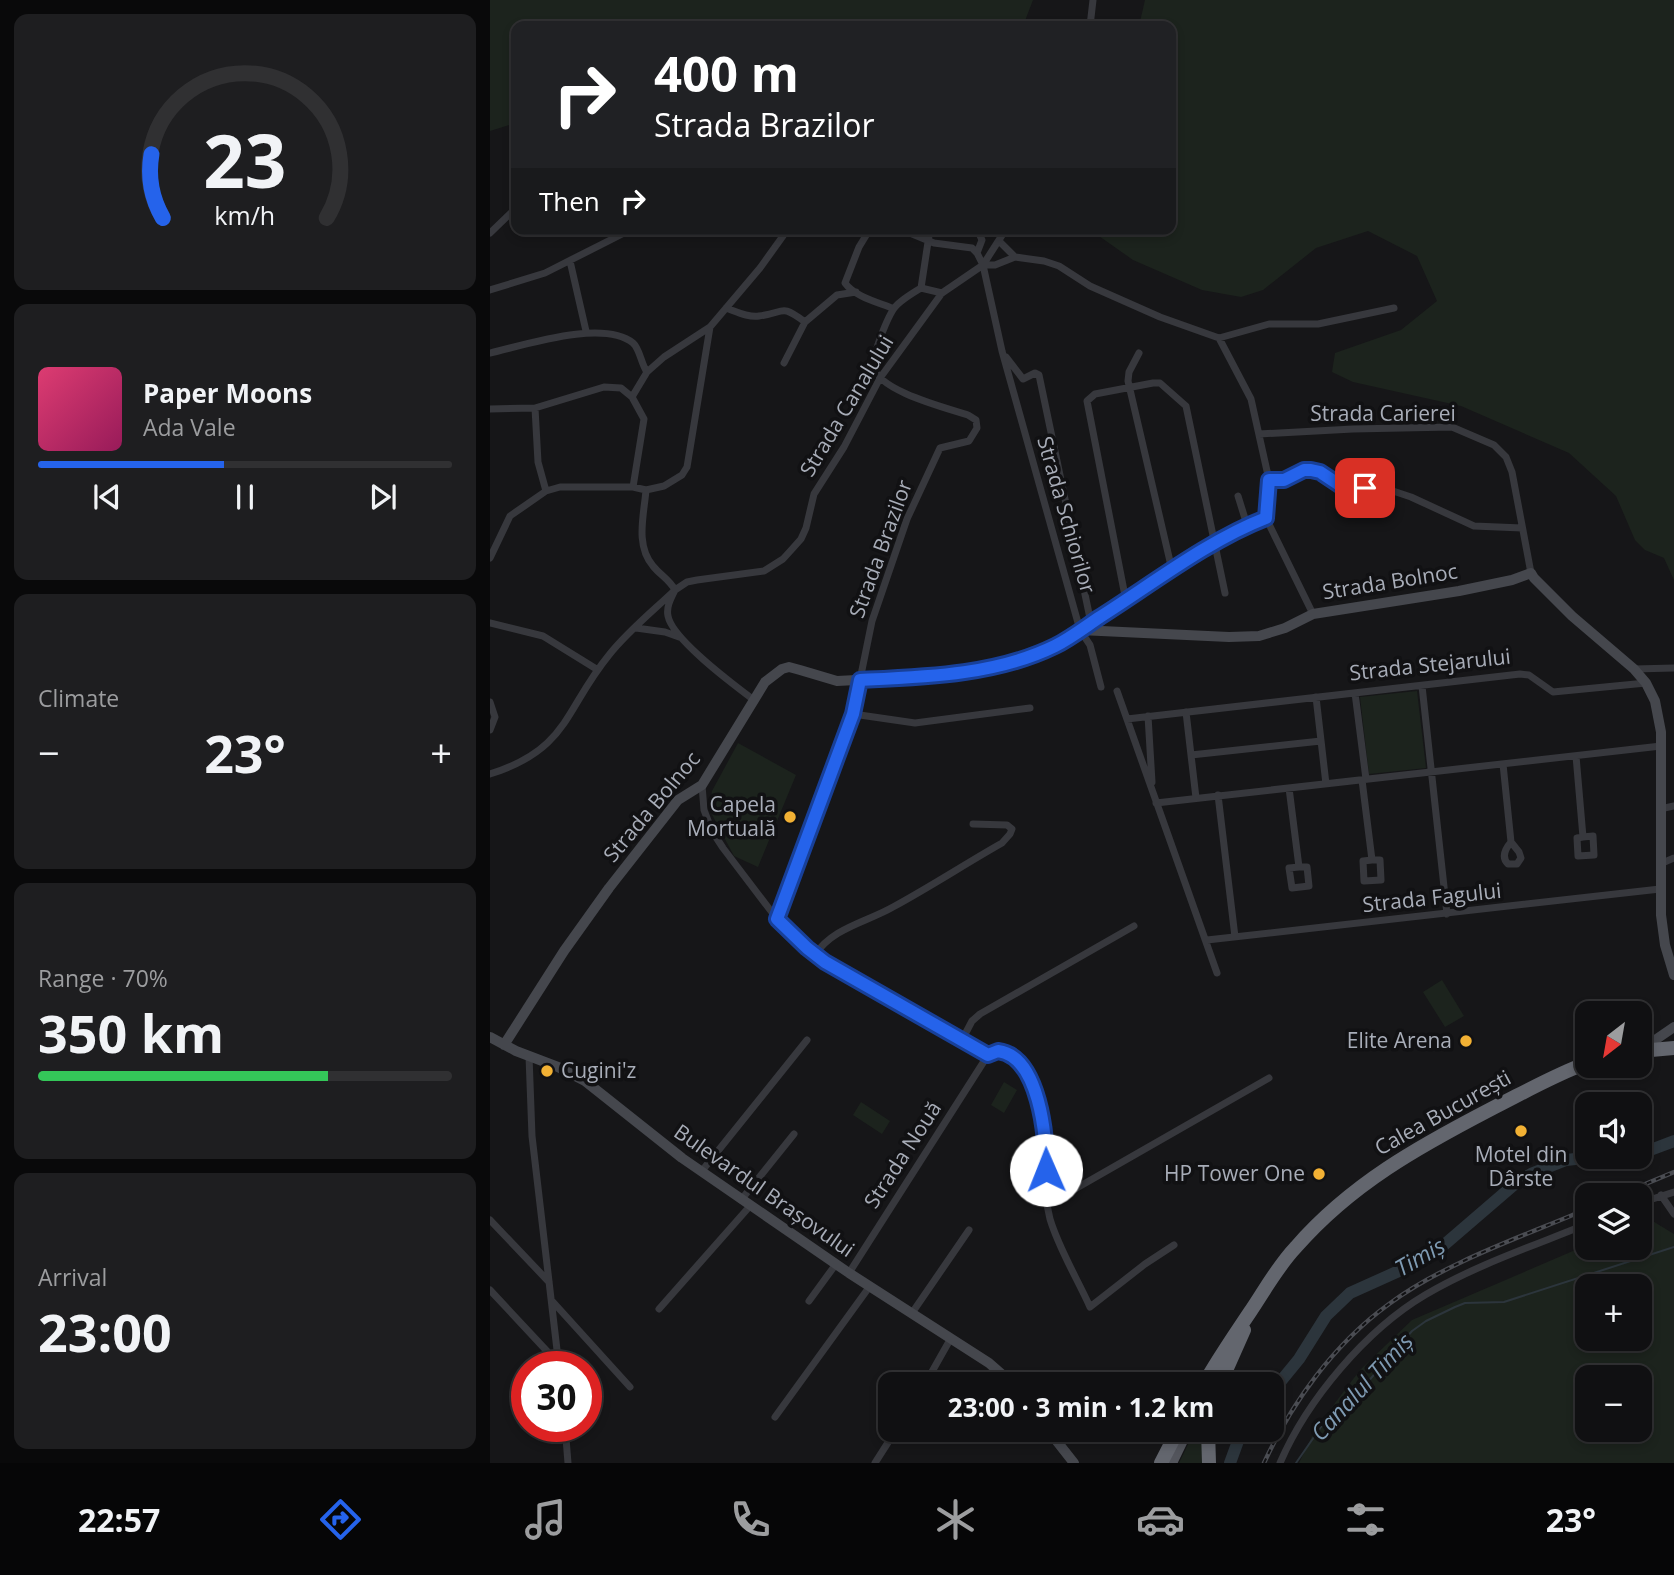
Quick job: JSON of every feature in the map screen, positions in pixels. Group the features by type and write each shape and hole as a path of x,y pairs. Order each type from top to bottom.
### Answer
{"highway":[{"path":"1652,1049 1674,1048"},
{"name":"Calea București","path":"1211,1372 1272,1277 1297,1245 1336,1207 1384,1169 1435,1139 1575,1069"},
{"path":"1226,1372 1250,1312"},
{"path":"1161,1463 1172,1442"},
{"path":"1208,1442 1209,1463"}],"main road":[{"name":"Calea București","path":"1218,1372 1250,1312"},
{"path":"1171,1463 1181,1442"}],"street":[{"path":"1091,21 1093,0"},
{"path":"490,233 511,213"},
{"path":"490,290 545,273 620,235"},
{"path":"632,397 647,372 664,357 710,327 783,235"},
{"path":"866,235 846,279 847,287 892,308"},
{"path":"913,235 926,241 972,248 978,253 982,240 980,235"},
{"path":"921,288 928,235"},
{"path":"983,265 1002,235"},
{"path":"999,241 1015,257"},
{"name":"Strada Schiorilor","path":"978,253 1002,351 1080,630 1090,645 1101,687"},
{"path":"983,265 995,265 1015,257 1044,261 1059,266 1090,286 1160,317 1219,338 1269,324 1318,324 1394,308"},
{"path":"570,261 586,331"},
{"name":"Strada Canalului","path":"490,774 522,762 541,750 569,718 598,670 675,590 687,582 764,572 783,559 801,539 814,494 844,447 880,378 942,293 983,265"},
{"path":"880,378 874,367 877,347 892,308 921,288 942,293"},
{"path":"784,363 805,322 837,295 856,292"},
{"path":"726,308 756,317 783,309 789,310 805,322"},
{"path":"490,558 510,516 546,491 560,487 633,487 646,490 664,486 682,475 687,467 710,327"},
{"path":"490,353 586,331 632,342 647,372"},
{"path":"1219,338 1251,399 1269,480 1266,518 1313,614"},
{"name":"Strada Schiorilor","path":"1002,351 1023,379 1035,373 1039,375 1091,623"},
{"path":"1139,353 1129,372 1130,386 1172,570"},
{"name":"Strada Brazilor","path":"777,919 853,714 872,621 907,519 940,448 969,440 977,428 976,420 968,415 904,393 880,378"},
{"path":"1126,601 1086,408 1087,401 1096,394 1130,386 1160,383 1186,406 1224,593"},
{"path":"490,409 535,408 604,387 621,388 632,397 644,419 633,487"},
{"path":"535,408 538,462 546,491"},
{"name":"Strada Carierei","path":"1259,434 1446,427 1490,442 1506,457 1512,472 1531,573"},
{"path":"1269,480 1284,480 1304,470 1311,470 1320,472 1341,486 1390,490 1411,497 1474,526 1522,528"},
{"path":"646,490 641,545 652,565 670,581 675,590 667,613 670,623 679,637 754,700"},
{"path":"1238,496 1247,525"},
{"path":"1080,630 1213,545 1247,525 1266,518"},
{"path":"1531,573 1572,616 1634,669 1646,683 1658,709 1661,746 1660,890 1665,945 1674,975"},
{"name":"Strada Bolnoc","path":"504,1045 564,951 609,888 678,800 702,785 765,682 775,673 789,667 826,679 933,676 1014,661 1055,646 1080,630 1259,636 1313,614 1460,591 1531,573"},
{"path":"490,623 543,636 598,670"},
{"path":"636,628 679,637"},
{"path":"1634,669 1674,668"},
{"name":"Strada Stejarului","path":"1127,719 1525,674 1553,692 1646,683"},
{"path":"1422,686 1447,914"},
{"path":"1117,691 1217,973"},
{"path":"1355,692 1372,860"},
{"path":"1316,697 1326,784"},
{"path":"490,702 495,717 490,730"},
{"path":"853,714 915,723 1030,708"},
{"path":"1186,712 1196,798"},
{"path":"1147,716 1152,790"},
{"path":"1191,755 1321,741"},
{"path":"1156,803 1661,746"},
{"path":"1576,756 1583,837"},
{"path":"1503,764 1511,842"},
{"path":"702,785 704,810 712,831 777,919 815,955 988,1055 998,1051 1012,1055 1028,1078 1044,1125 1047,1205 1051,1222 1090,1307 1174,1245"},
{"path":"1289,788 1299,867"},
{"path":"1218,795 1235,937"},
{"path":"1660,809 1674,806"},
{"path":"815,955 820,946 846,928 890,909 1002,843 1012,829 1007,825 973,824"},
{"path":"1660,864 1674,859"},
{"name":"Strada Fagului","path":"1207,940 1660,890"},
{"path":"962,1040 972,1021 980,1014 1134,926"},
{"path":"1652,1042 1674,1027"},
{"name":"Bulevardul Brașovului","path":"490,1037 590,1085 663,1144 745,1203 1001,1372"},
{"path":"701,1172 807,1040"},
{"name":"Strada Nouă","path":"849,1273 988,1055"},
{"path":"529,1056 532,1136 557,1351"},
{"path":"1047,1205 1269,1078"},
{"path":"659,1309 745,1203 793,1133"},
{"path":"1652,1198 1674,1192"},
{"path":"1661,1195 1674,1214"},
{"path":"490,1220 549,1282"},
{"path":"1280,1463 1307,1414 1335,1377 1368,1340 1397,1315 1426,1295 1457,1279 1575,1229"},
{"path":"912,1313 969,1230"},
{"path":"810,1301 836,1264"},
{"path":"775,1417 870,1286"},
{"path":"490,1290 545,1351"},
{"path":"552,1301 630,1387"},
{"path":"932,1372 951,1338"},
{"path":"566,1442 568,1463"},
{"path":"875,1463 888,1442"},
{"path":"1057,1442 1074,1463"}],"shaded area":[{"path":"490,0 1033,0 1025,21 511,21 511,125 490,131"},
{"path":"1145,0 1674,0 1674,580 1664,558 1645,550 1635,540 1616,496 1569,453 1461,406 1353,382 1332,372 1335,353 1401,330 1437,301 1417,256 1368,231 1316,248 1263,290 1241,297 1202,290 1133,260 1098,235 1176,235 1176,21 1140,21"},
{"path":"1417,691 1426,768 1369,774 1360,697"},
{"path":"738,743 796,775 758,867 734,856 709,809 712,791"},
{"path":"1442,980 1464,1016 1445,1027 1423,992"},
{"path":"1004,1082 1017,1090 1004,1113 991,1105"},
{"path":"861,1102 890,1121 882,1134 853,1115"},
{"path":"1652,1221 1674,1234 1674,1463 1299,1463 1316,1428 1360,1370 1412,1320 1575,1250 1575,1260 1652,1260"},
{"path":"1189,1442 1205,1442 1206,1463 1179,1463"}],"waterway":[{"name":"Timiș","path":"1652,1149 1674,1141"},
{"name":"Timiș","path":"1284,1377 1326,1316 1350,1293 1430,1257 1516,1183 1533,1173 1575,1159"},
{"name":"Canalul Timiș","path":"1296,1463 1323,1424 1334,1412 1346,1407 1412,1331 1426,1321 1465,1303 1504,1302 1674,1247"},
{"name":"Timiș","path":"1230,1463 1238,1442"}],"railway":[{"path":"1648,1183 1674,1172"},
{"path":"1264,1463 1301,1396 1333,1356 1369,1320 1411,1289 1459,1263 1575,1214"}],"place":[{"name":"Capela Mortuală","path":"790,817"},
{"name":"Elite Arena","path":"1466,1041"},
{"name":"Cugini'z","path":"547,1071"},
{"name":"Motel din Dârste","path":"1521,1131"},
{"name":"HP Tower One","path":"1319,1174"}],"route":[{"path":"1046,1170 1044,1125 1038,1103 1028,1078 1012,1055 998,1051 988,1055 825,962 777,919 853,714 860,680 933,676 976,669 1014,661 1055,646 1172,570 1247,525 1266,518 1269,480 1284,480 1304,470 1311,470 1320,472 1341,486 1365,488"}]}
